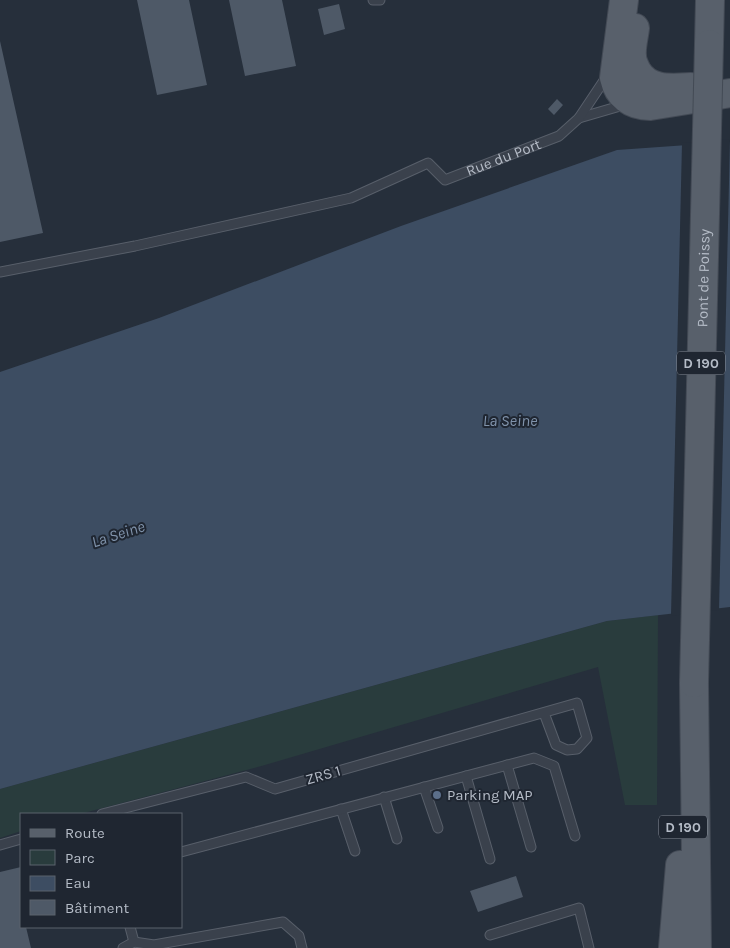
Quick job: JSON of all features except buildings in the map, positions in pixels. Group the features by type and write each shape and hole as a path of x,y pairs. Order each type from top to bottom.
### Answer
{"main road":[{"path":"624,0 614,65 614,78 615,86 620,94 632,103"},
{"path":"638,0 632,56 637,70 648,83 656,87 678,88 730,84"},
{"name":"Pont de Poissy","path":"694,695 710,0"},
{"name":"Rue du Port","path":"632,103 637,106 650,106 730,93"},
{"name":"D 190","path":"673,948 694,695"},
{"name":"D 190","path":"694,695 696,948"}],"lane":[{"path":"373,0 380,0"},
{"name":"Rue du Port","path":"0,272 135,246 351,198 428,163 445,180 559,136 579,118 614,65"},
{"name":"Rue du Port","path":"579,118 632,103"},
{"name":"ZRS 1","path":"108,813 246,777 274,789 577,703 587,738 577,749 567,750 556,744 544,713"},
{"path":"182,852 534,758 554,766 575,836"},
{"path":"507,765 531,847"},
{"path":"466,776 490,859"},
{"path":"424,787 438,828"},
{"path":"384,798 397,840"},
{"path":"341,809 355,851"},
{"path":"0,845 20,839"},
{"path":"490,935 579,908 589,948"},
{"path":"123,948 134,942 154,945 283,922 298,936 302,948"},
{"path":"130,928 134,942"}],"green space":[{"path":"658,615 657,805 625,805 598,667 265,765 84,813 20,813 20,831 0,838 0,789 607,621"}],"water":[{"name":"La Seine","path":"730,142 730,607 607,621 0,789 0,372 159,318 401,226 617,150"}],"pier":[{"path":"730,139 719,610 671,616 682,143"}],"place":[{"name":"Parking MAP","path":"437,795"}]}
